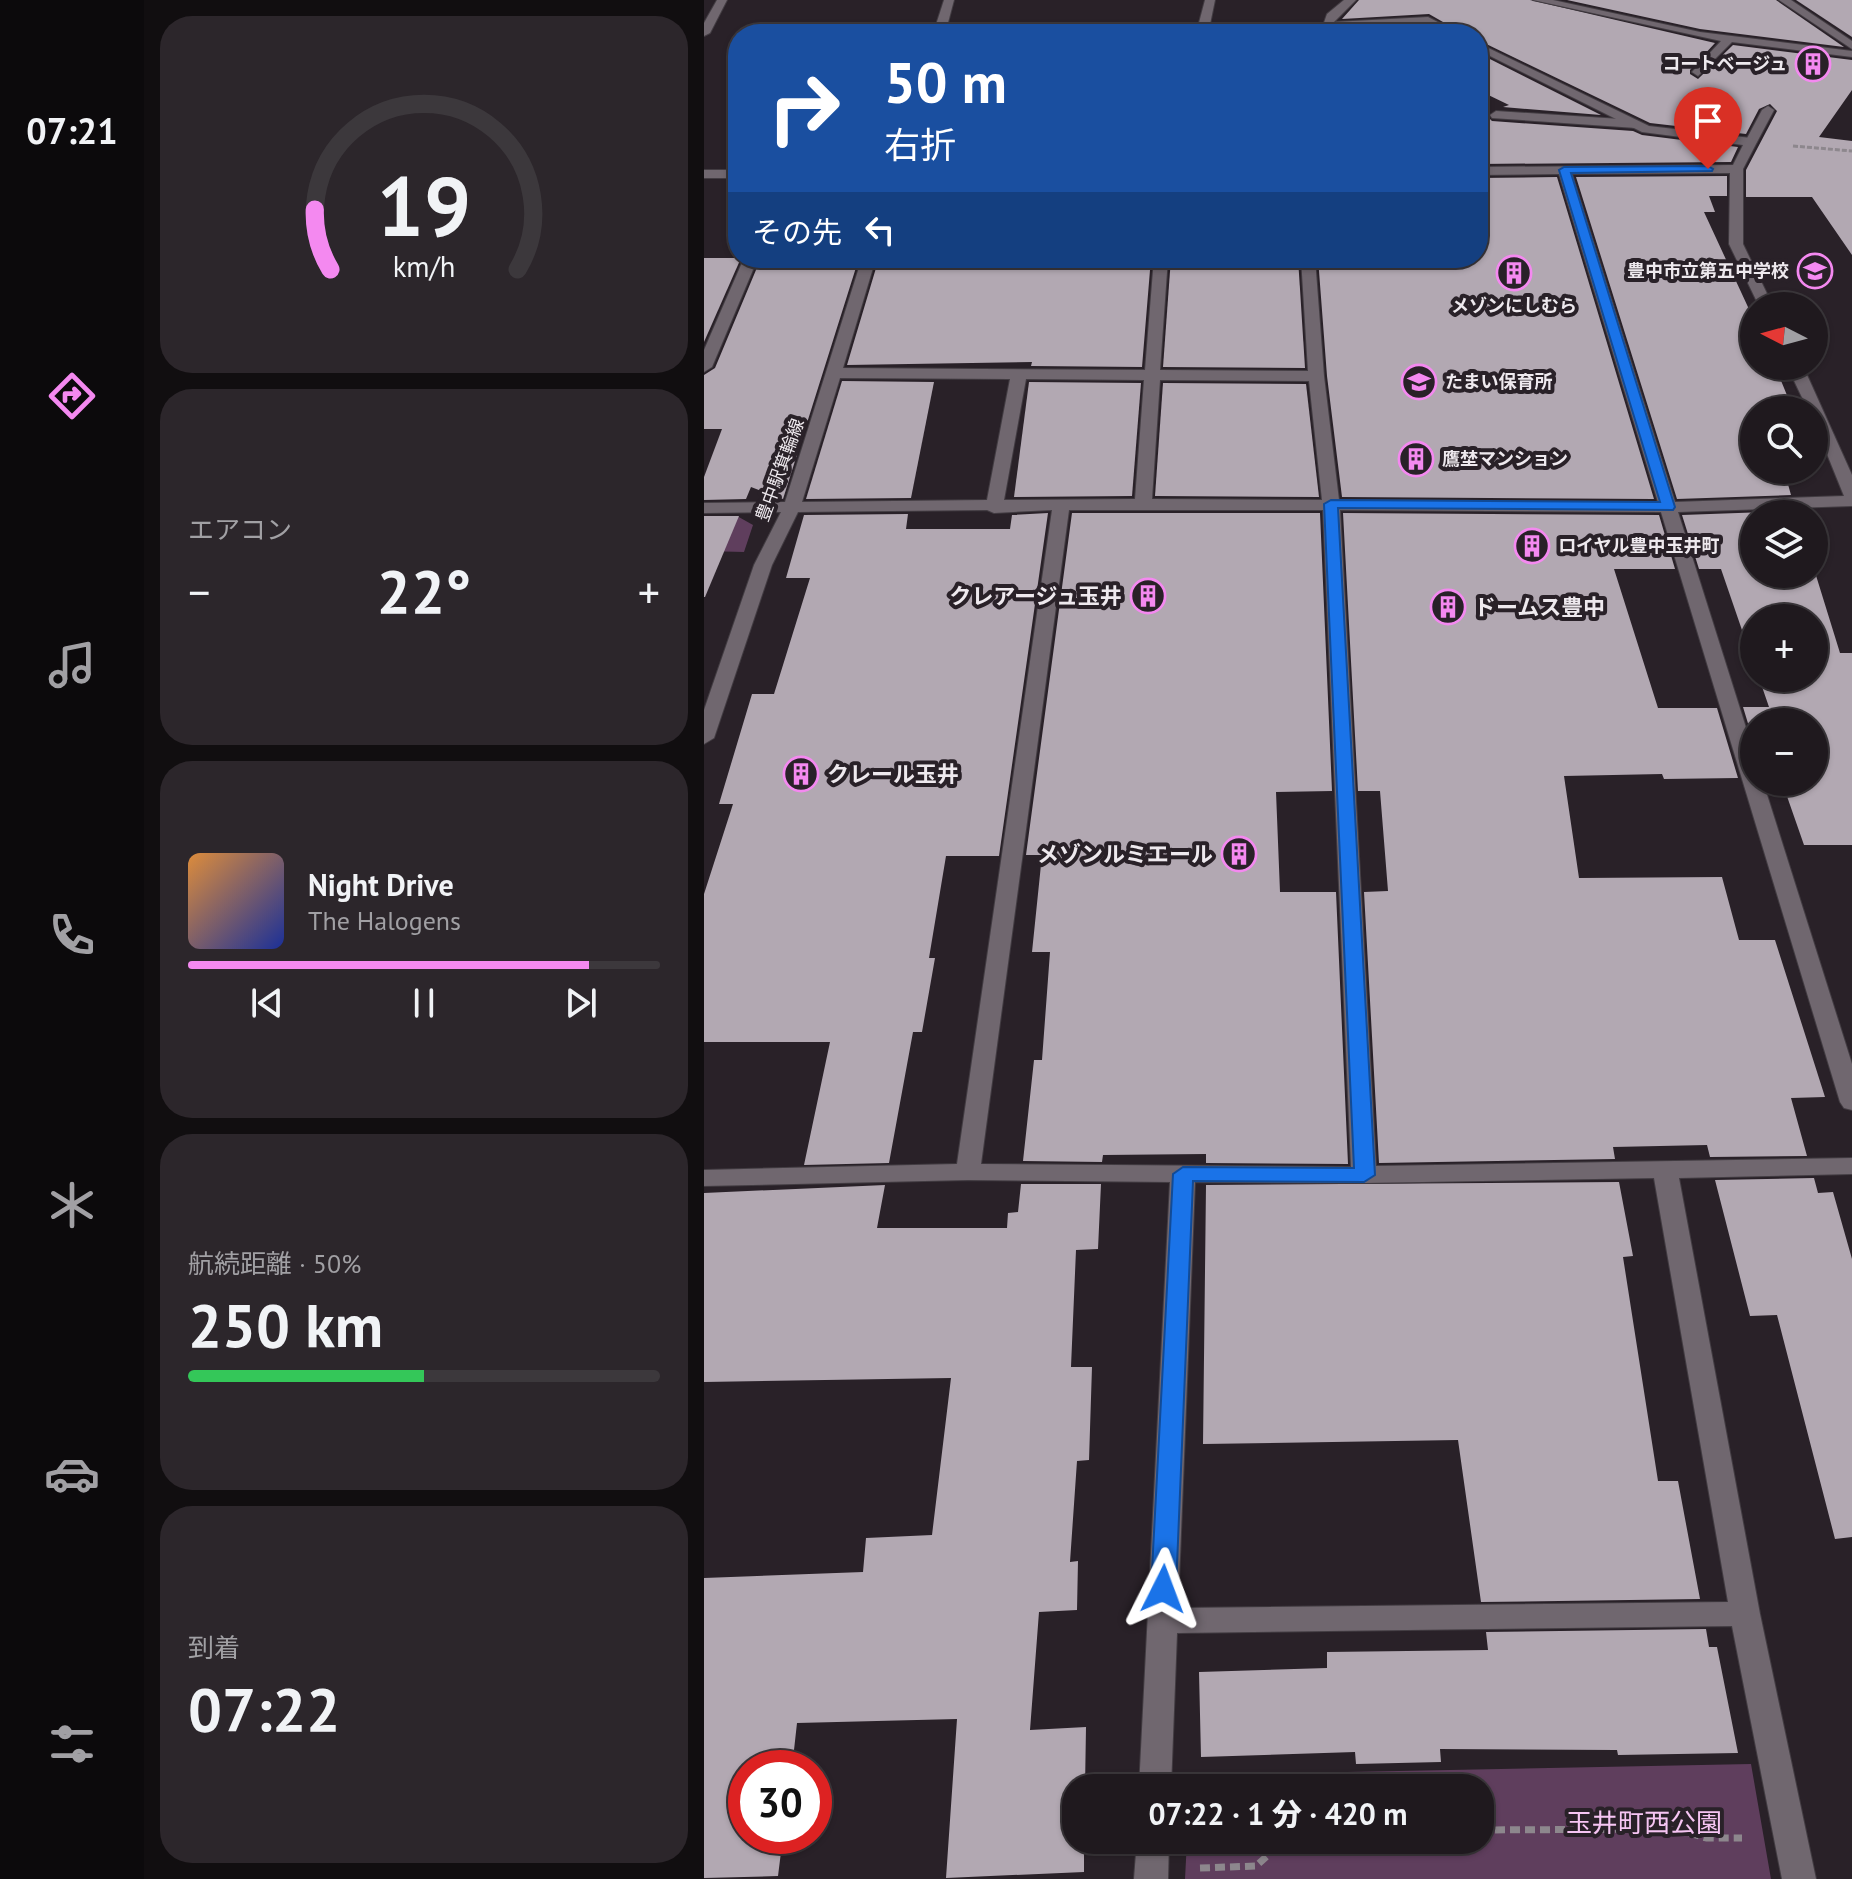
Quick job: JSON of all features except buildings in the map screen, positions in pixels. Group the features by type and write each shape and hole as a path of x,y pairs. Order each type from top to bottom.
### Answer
{"street":[{"path":"704,33 722,0"},
{"path":"942,24 949,0"},
{"path":"1204,24 1210,0"},
{"path":"1328,24 1331,16 1351,0"},
{"path":"1538,0 1646,26 1831,51 1852,50"},
{"path":"1589,10 1602,0"},
{"path":"1784,0 1852,50"},
{"path":"1387,24 1428,20 1436,24"},
{"path":"1698,72 1729,39"},
{"path":"1488,51 1646,129 1751,142"},
{"path":"1759,292 1736,244 1737,169 1768,110"},
{"path":"1496,115 1636,124"},
{"path":"1488,171 1737,169"},
{"path":"1564,170 1852,1102"},
{"path":"704,174 728,174"},
{"path":"704,367 747,268"},
{"name":"豊中駅箕輪線","path":"704,738 763,565 792,508 866,268"},
{"path":"1143,504 1160,268"},
{"path":"1309,268 1316,376 1331,504 1364,1175"},
{"path":"834,373 1316,376"},
{"path":"994,508 1019,374"},
{"path":"704,508 994,508 1143,504 1668,507 1852,498 1827,433 1802,380"},
{"path":"968,1172 1061,505"},
{"path":"704,1178 968,1172 1364,1175 1852,1166"},
{"path":"1665,1169 1745,1614 1799,1879"},
{"path":"1156,1774 1183,1174"},
{"path":"1162,1621 1745,1614"}],"path":[{"path":"1751,142 1852,151"},
{"path":"1494,1830 1675,1829 1706,1838 1790,1838"},
{"path":"1152,1863 1256,1866 1269,1854"}],"green space":[{"path":"737,516 753,525 744,552 704,551"},
{"name":"玉井町西公園","path":"1751,1764 1771,1879 1185,1879 1186,1854 1494,1854 1494,1774 1242,1774"}],"place":[{"name":"コートベージュ","path":"1813,64"},
{"name":"豊中市立第五中学校","path":"1815,271"},
{"name":"メゾンにしむら","path":"1514,273"},
{"name":"たまい保育所","path":"1419,382"},
{"name":"鷹埜マンション","path":"1416,459"},
{"name":"ロイヤル豊中玉井町","path":"1532,546"},
{"name":"クレアージュ玉井","path":"1148,596"},
{"name":"ドームス豊中","path":"1448,607"},
{"name":"クレール玉井","path":"801,774"},
{"name":"メゾンルミエール","path":"1239,854"}],"route":[{"path":"1163,1589 1183,1174 1364,1175 1331,504 1668,507 1564,170 1708,169"}]}
